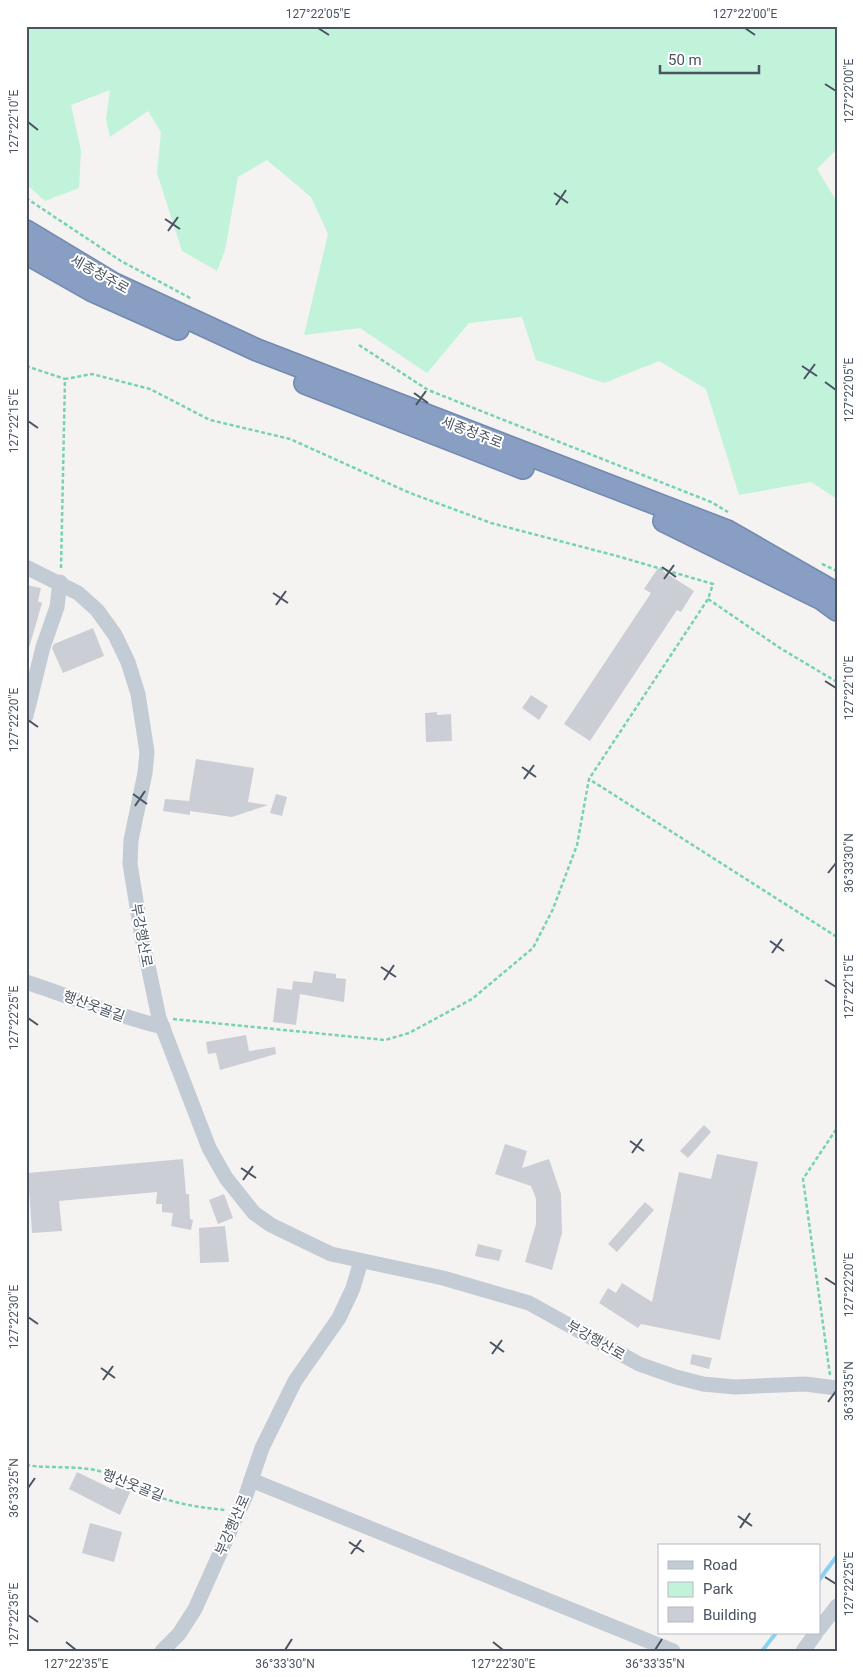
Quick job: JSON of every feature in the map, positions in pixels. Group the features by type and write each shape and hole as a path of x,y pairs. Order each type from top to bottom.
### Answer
{"highway":[{"name":"세종청주로","path":"26,232 114,284 248,346 727,531 837,594"},
{"name":"세종청주로","path":"26,253 93,292 246,360 402,422 671,523 822,599 837,610"}],"street":[{"name":"부강행산로","path":"26,568 60,582 78,592 97,610 114,635 128,662 138,694 147,752 145,773 131,840 130,864 142,937 161,1022 209,1148 241,1199 254,1213 271,1225 331,1254 443,1278 529,1303 639,1364 703,1384 735,1387 805,1384 834,1387"},
{"path":"26,716 43,647 56,607 60,582"},
{"name":"행산웃골길","path":"26,982 71,996 132,1020 161,1022"},
{"name":"부강행산로","path":"162,1651 179,1634 194,1609 239,1511 262,1448 295,1381 339,1318 353,1288 361,1261"},
{"path":"251,1480 673,1651"},
{"path":"820,1628 837,1606"},
{"path":"803,1651 815,1634"}],"path":[{"path":"26,198 121,261 192,298"},
{"path":"358,345 428,390 711,502 735,516"},
{"path":"26,366 65,379 92,374 150,389 210,420 290,438 410,493 491,523 617,556 713,584 708,599 589,779 576,845 553,909 533,948 472,999 409,1033 385,1040 161,1022"},
{"path":"60,582 65,379"},
{"path":"816,562 837,571"},
{"path":"708,599 780,648 837,682"},
{"path":"589,779 837,937"},
{"path":"834,1387 803,1178 837,1128"},
{"name":"행산웃골길","path":"26,1465 40,1467 70,1466 100,1472 158,1497 210,1509 239,1511"}],"green space":[{"path":"26,26 837,26 837,149 817,169 837,202 837,499 811,482 739,495 706,389 659,361 604,383 536,360 522,317 469,323 427,373 360,328 304,335 328,234 311,197 267,160 238,177 225,250 217,271 182,251 157,173 161,132 148,111 110,137 106,119 110,90 71,105 81,150 79,188 45,201 26,184"}],"building":[{"path":"658,568 694,591 681,612 677,610 590,741 564,724 651,593 644,589"},
{"path":"26,585 41,588 38,601 42,603 29,648 26,648"},
{"path":"93,628 104,656 63,673 52,648 54,644"},
{"path":"531,695 548,706 539,720 522,708"},
{"path":"437,712 437,715 451,714 452,741 426,742 425,713"},
{"path":"196,759 254,768 248,802 268,805 232,817 190,811 190,815 163,811 165,799 189,801"},
{"path":"276,794 287,797 282,816 270,813"},
{"path":"314,971 336,974 336,978 346,979 344,1002 300,994 296,1025 273,1022 277,988 292,990 293,981 312,983"},
{"path":"246,1035 249,1051 275,1047 276,1054 220,1070 216,1053 208,1054 206,1042"},
{"path":"704,1125 711,1132 688,1158 680,1151"},
{"path":"505,1144 527,1151 522,1168 549,1159 561,1194 562,1233 552,1270 525,1262 536,1224 536,1199 531,1186 495,1174"},
{"path":"717,1154 758,1162 720,1340 641,1324 638,1328 599,1303 608,1288 616,1293 622,1283 652,1302 679,1172 711,1179"},
{"path":"183,1159 186,1194 189,1194 190,1219 193,1220 191,1230 171,1226 173,1213 162,1212 162,1204 156,1204 157,1192 59,1201 62,1231 32,1233 28,1173"},
{"path":"224,1194 233,1218 218,1224 209,1200"},
{"path":"645,1202 654,1210 617,1252 608,1244"},
{"path":"225,1226 229,1262 200,1263 199,1228"},
{"path":"478,1244 502,1250 499,1261 475,1256"},
{"path":"692,1354 712,1358 709,1369 690,1364"},
{"path":"77,1472 114,1490 117,1483 131,1490 120,1515 69,1489"},
{"path":"90,1523 122,1532 114,1562 82,1553"}],"waterway":[{"path":"820,1579 837,1556"},
{"path":"762,1651 775,1634"}]}
